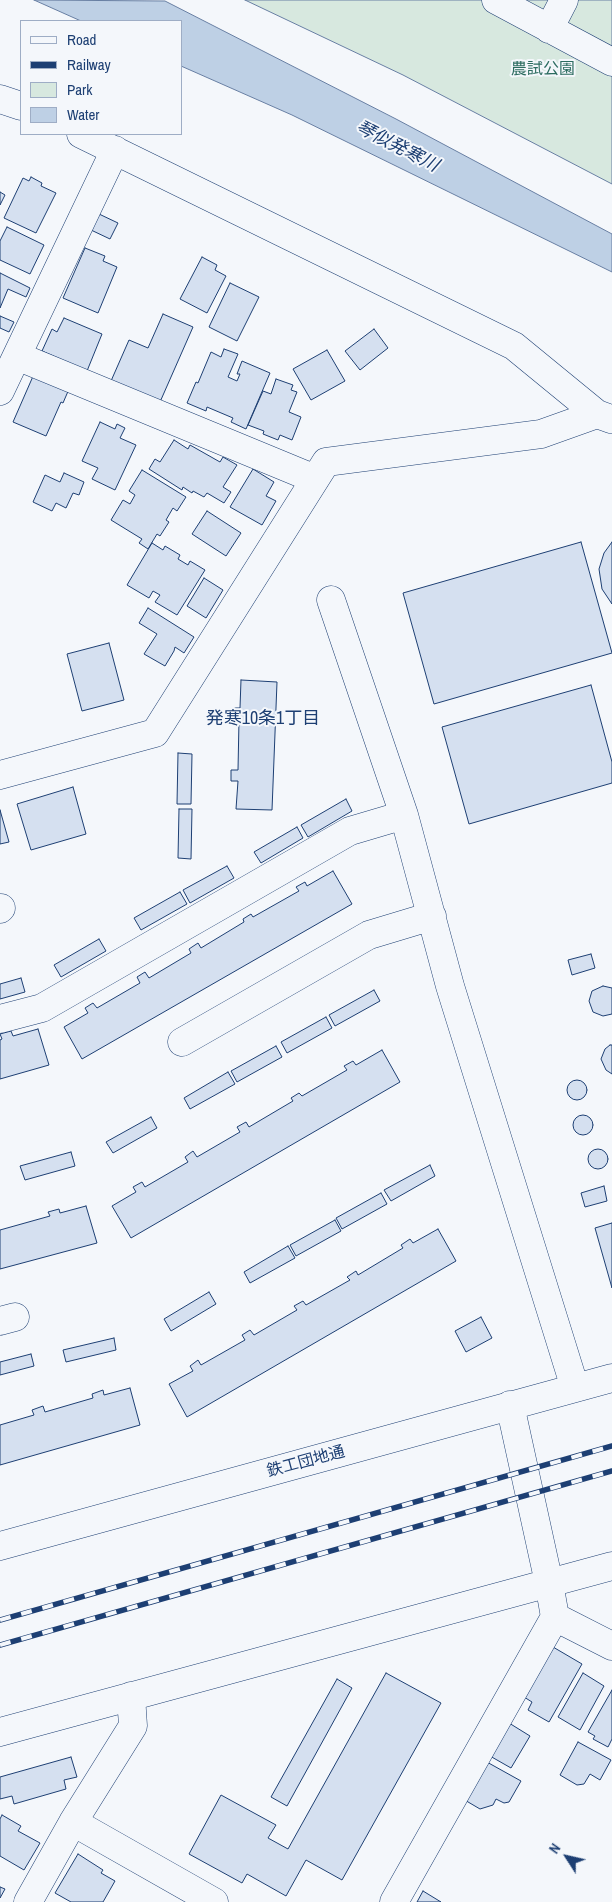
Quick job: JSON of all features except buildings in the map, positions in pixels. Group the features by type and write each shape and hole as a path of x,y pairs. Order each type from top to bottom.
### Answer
{"street":[{"path":"496,0 612,62"},
{"path":"549,29 564,0"},
{"path":"0,99 20,106"},
{"path":"83,135 514,346 605,416"},
{"path":"0,391 114,150"},
{"path":"17,356 315,479"},
{"path":"0,774 155,733 326,462 541,434 605,416"},
{"path":"331,600 404,815 450,986 575,1388"},
{"path":"0,1020 42,1008 350,831 404,815"},
{"path":"182,1042 369,935 432,916"},
{"name":"鉄工団地通","path":"0,1546 612,1378"},
{"path":"394,1902 555,1617 510,1406"},
{"path":"0,1732 612,1566"},
{"path":"555,1617 612,1646"},
{"path":"28,1902 133,1726 131,1696"},
{"path":"74,1822 214,1902"}],"green space":[{"name":"農試公園","path":"245,0 612,0 612,184 403,75"}],"water":[{"name":"琴似発寒川","path":"34,0 165,1 396,119 612,234 612,272 292,115 182,66 182,20 79,20"}],"railway":[{"path":"0,1620 612,1446"},
{"path":"0,1645 612,1471"}],"district":[{"name":"発寒10条1丁目","path":"263,719"}]}
